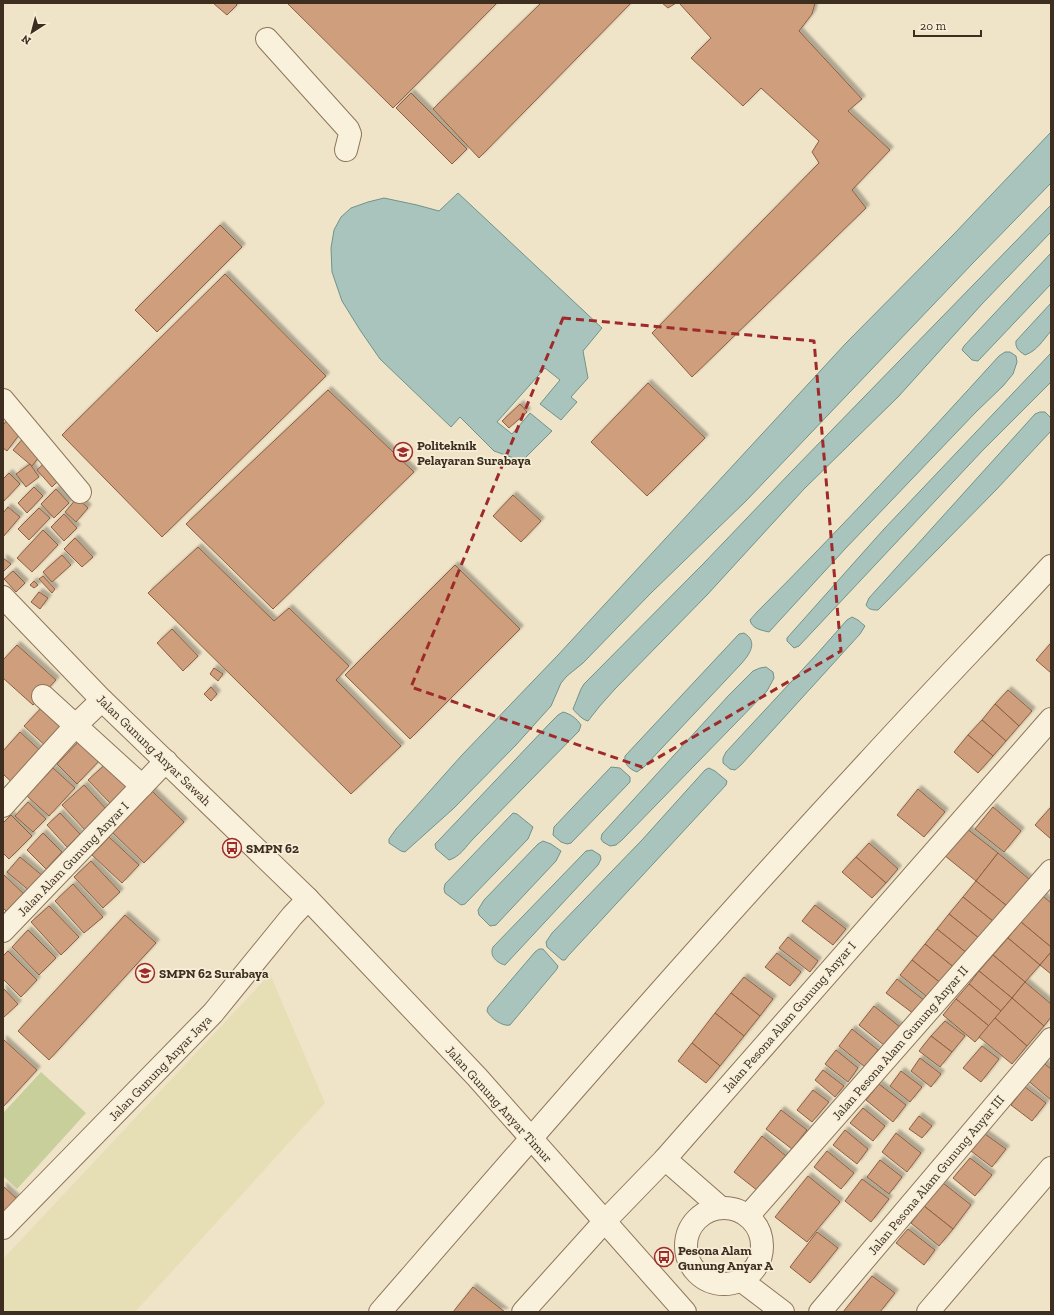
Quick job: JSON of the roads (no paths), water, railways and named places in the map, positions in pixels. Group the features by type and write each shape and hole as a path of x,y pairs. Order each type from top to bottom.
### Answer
{"street":[{"path":"267,39 348,129 350,134 346,150"},
{"path":"3,400 80,492"},
{"path":"380,1312 530,1138 695,952 865,764 1051,566"},
{"name":"Jalan Gunung Anyar Sawah","path":"3,597 102,700 308,899"},
{"path":"43,696 142,786"},
{"path":"3,806 76,725 102,700"},
{"name":"Jalan Pesona Alam Gunung Anyar I","path":"523,1312 604,1222 665,1159 1051,719"},
{"name":"Jalan Alam Gunung Anyar I","path":"3,931 166,762"},
{"name":"Jalan Pesona Alam Gunung Anyar II","path":"748,1216 1047,885"},
{"name":"Jalan Gunung Anyar Timur","path":"308,899 477,1077 678,1309"},
{"name":"Jalan Gunung Anyar Jaya","path":"3,1228 213,1013 292,916 308,899"},
{"name":"Jalan Pesona Alam Gunung Anyar III","path":"820,1312 1051,1039"},
{"path":"665,1159 721,1208"},
{"path":"928,1312 1051,1168"},
{"path":"721,1208 736,1209 748,1216 758,1228 763,1243 761,1258 754,1271 742,1281 728,1285 713,1283 699,1276 690,1264 686,1250 687,1234 695,1221 706,1212 721,1208"},
{"path":"678,1309 699,1276"},
{"path":"742,1281 783,1312"}],"water":[{"path":"1051,132 1051,183 746,501 651,593 583,663 567,676 561,683 551,706 516,745 454,808 405,852 389,843 389,839 396,829 462,755 558,655 846,343 953,235"},
{"path":"458,193 602,328 583,351 588,378 571,397 577,402 561,420 540,404 560,380 545,368 497,422 512,434 530,413 552,431 522,461 494,451 460,417 451,427 380,359 342,301 332,272 331,248 334,230 341,217 351,208 384,198 439,211"},
{"path":"1051,205 1051,232 982,304 898,397 804,489 707,595 615,689 588,721 578,715 573,709 584,684 704,563"},
{"path":"1051,253 1051,284 978,361 972,360 962,350 964,346"},
{"path":"1051,303 1051,331 1036,348 1025,355 1016,346 1016,341"},
{"path":"1005,352 1010,352 1016,356 1017,362 1013,374 1003,386 976,412 845,549 769,632 757,629 750,620 757,612 880,486 999,356"},
{"path":"1051,353 1051,382 983,450 799,646 794,648 787,641 787,638 884,529"},
{"path":"1045,412 1051,418 1051,431 996,490 878,610 868,608 866,605 869,598 1035,414"},
{"path":"852,617 865,626 860,634 741,765 735,770 730,769 723,763 723,758 726,752 847,620"},
{"path":"744,633 749,637 752,644 749,653 744,660 645,766 637,772 629,768 625,761 625,756 739,634"},
{"path":"766,667 773,672 774,678 767,691 622,840 616,845 610,846 603,842 601,839 602,834 729,695 753,671"},
{"path":"563,712 576,719 581,725 579,731 463,851 453,859 449,860 436,849 435,844 550,723"},
{"path":"611,767 620,768 630,777 630,782 571,843 567,844 561,842 553,835 554,827"},
{"path":"709,768 727,781 726,785 565,960 562,960 547,947 546,942 552,933 642,840 705,770"},
{"path":"513,813 517,814 533,827 528,839 465,904 461,905 445,893 445,884"},
{"path":"543,841 551,844 561,851 556,861 496,925 490,926 479,915 478,910 484,900 538,844"},
{"path":"592,850 600,855 601,859 598,865 505,965 494,959 492,953 493,947 586,851"},
{"path":"539,949 543,949 558,966 557,969 510,1025 504,1025 489,1014 487,1011 488,1007"}],"place":[{"name":"Politeknik Pelayaran Surabaya","path":"403,452"},
{"name":"SMPN 62","path":"232,848"},
{"name":"SMPN 62 Surabaya","path":"145,973"},
{"name":"Pesona Alam Gunung Anyar A","path":"664,1257"}]}
